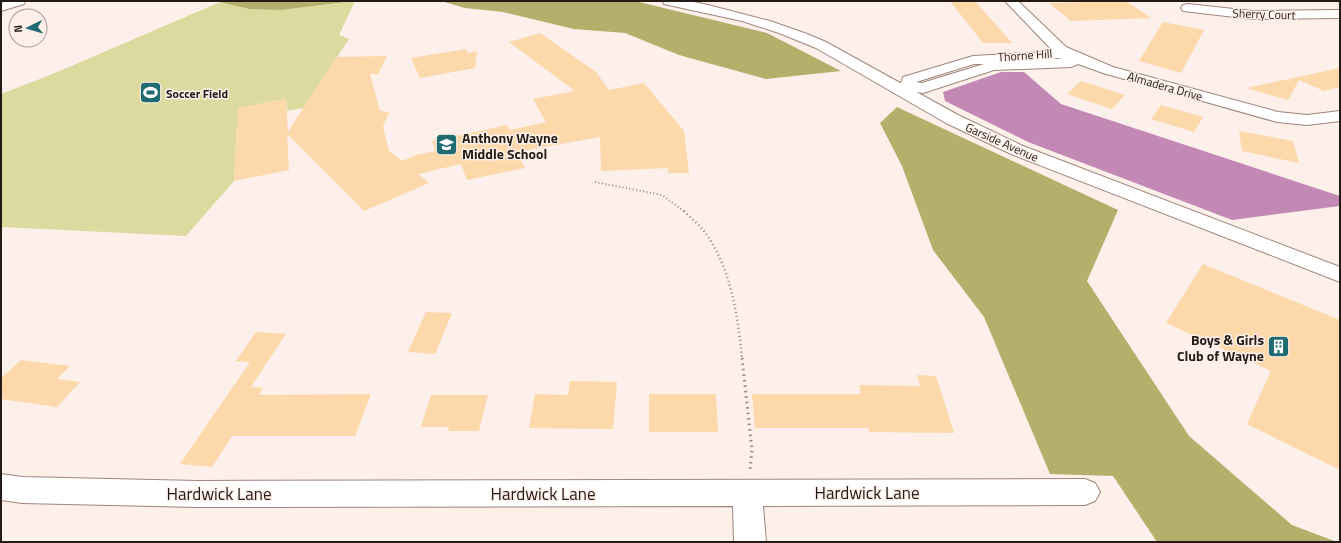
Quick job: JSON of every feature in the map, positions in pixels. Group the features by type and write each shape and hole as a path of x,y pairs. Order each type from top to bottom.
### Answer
{"street":[{"path":"1,7 19,1"},
{"name":"Almadera Drive","path":"1010,1 1061,50 1074,57 1108,70 1261,114 1307,120 1340,116"},
{"path":"1315,1 1340,14"},
{"name":"Garside Avenue","path":"682,2 757,20 798,35 904,87 952,119 1017,150 1340,275"},
{"name":"Sherry Court","path":"1188,8 1252,15 1340,14"},
{"name":"Thorne Hill","path":"904,87 922,88 993,66 1071,63 1074,57"},
{"name":"Hardwick Lane","path":"1,487 22,490 197,494 1085,492"},
{"path":"747,493 750,542"}],"path":[{"path":"595,182 628,187 662,195 684,211 704,231 725,269 738,320 752,450 747,493"}],"shaded area":[{"path":"354,1 281,10 249,9 220,2"},
{"path":"355,1 339,35 349,39 309,99 310,107 287,111 286,99 238,108 234,181 186,236 1,227 1,94 55,73 220,2 249,9 281,10"},
{"path":"441,1 635,1 767,33 841,71 766,79 679,55 625,33 574,29 503,12 465,8"},
{"path":"1001,72 1024,72 1061,104 1340,196 1340,206 1232,220 1028,142 945,101 943,92"},
{"path":"897,107 1118,210 1087,281 1189,436 1292,525 1337,542 1157,542 1113,476 1050,474 984,317 933,250 902,166 880,123"}],"building":[{"path":"950,1 975,1 1012,43 983,43"},
{"path":"1126,1 1151,18 1071,21 1049,3"},
{"path":"1163,22 1204,30 1181,73 1139,61"},
{"path":"540,33 596,72 609,90 644,83 684,131 689,173 668,173 668,168 601,171 600,137 517,152 525,168 467,180 461,164 418,174 429,183 364,211 287,134 289,170 234,181 238,108 286,99 288,132 336,57 387,56 378,74 370,74 380,111 389,112 383,127 389,151 402,161 416,155 435,151 432,141 507,125 510,130 546,122 533,99 575,91 509,42"},
{"path":"466,49 468,53 477,51 475,68 420,78 411,58"},
{"path":"1340,68 1340,87 1324,91 1299,80 1288,100 1246,88"},
{"path":"1081,81 1125,95 1112,109 1067,94"},
{"path":"1161,105 1203,117 1194,132 1151,119"},
{"path":"1239,131 1293,141 1299,163 1242,151"},
{"name":"Boys & Girls Club of Wayne","path":"1203,264 1340,320 1340,470 1247,424 1271,371 1166,323"},
{"path":"426,312 452,313 435,354 408,352"},
{"path":"256,332 286,334 251,387 263,388 259,395 371,394 355,436 232,436 212,467 180,464 250,362 236,361"},
{"path":"21,360 70,366 57,379 80,382 57,407 1,399 1,378"},
{"path":"917,375 936,376 954,433 869,432 869,428 755,428 752,394 861,394 859,385 920,386"},
{"path":"570,381 617,382 613,429 529,428 535,394 568,395"},
{"path":"649,394 716,394 718,432 649,432"},
{"path":"431,395 488,395 479,431 448,431 449,427 421,427"}],"place":[{"name":"Soccer Field","path":"151,93"},
{"name":"Anthony Wayne Middle School","path":"446,145"},
{"name":"Boys & Girls Club of Wayne","path":"1279,347"}]}
